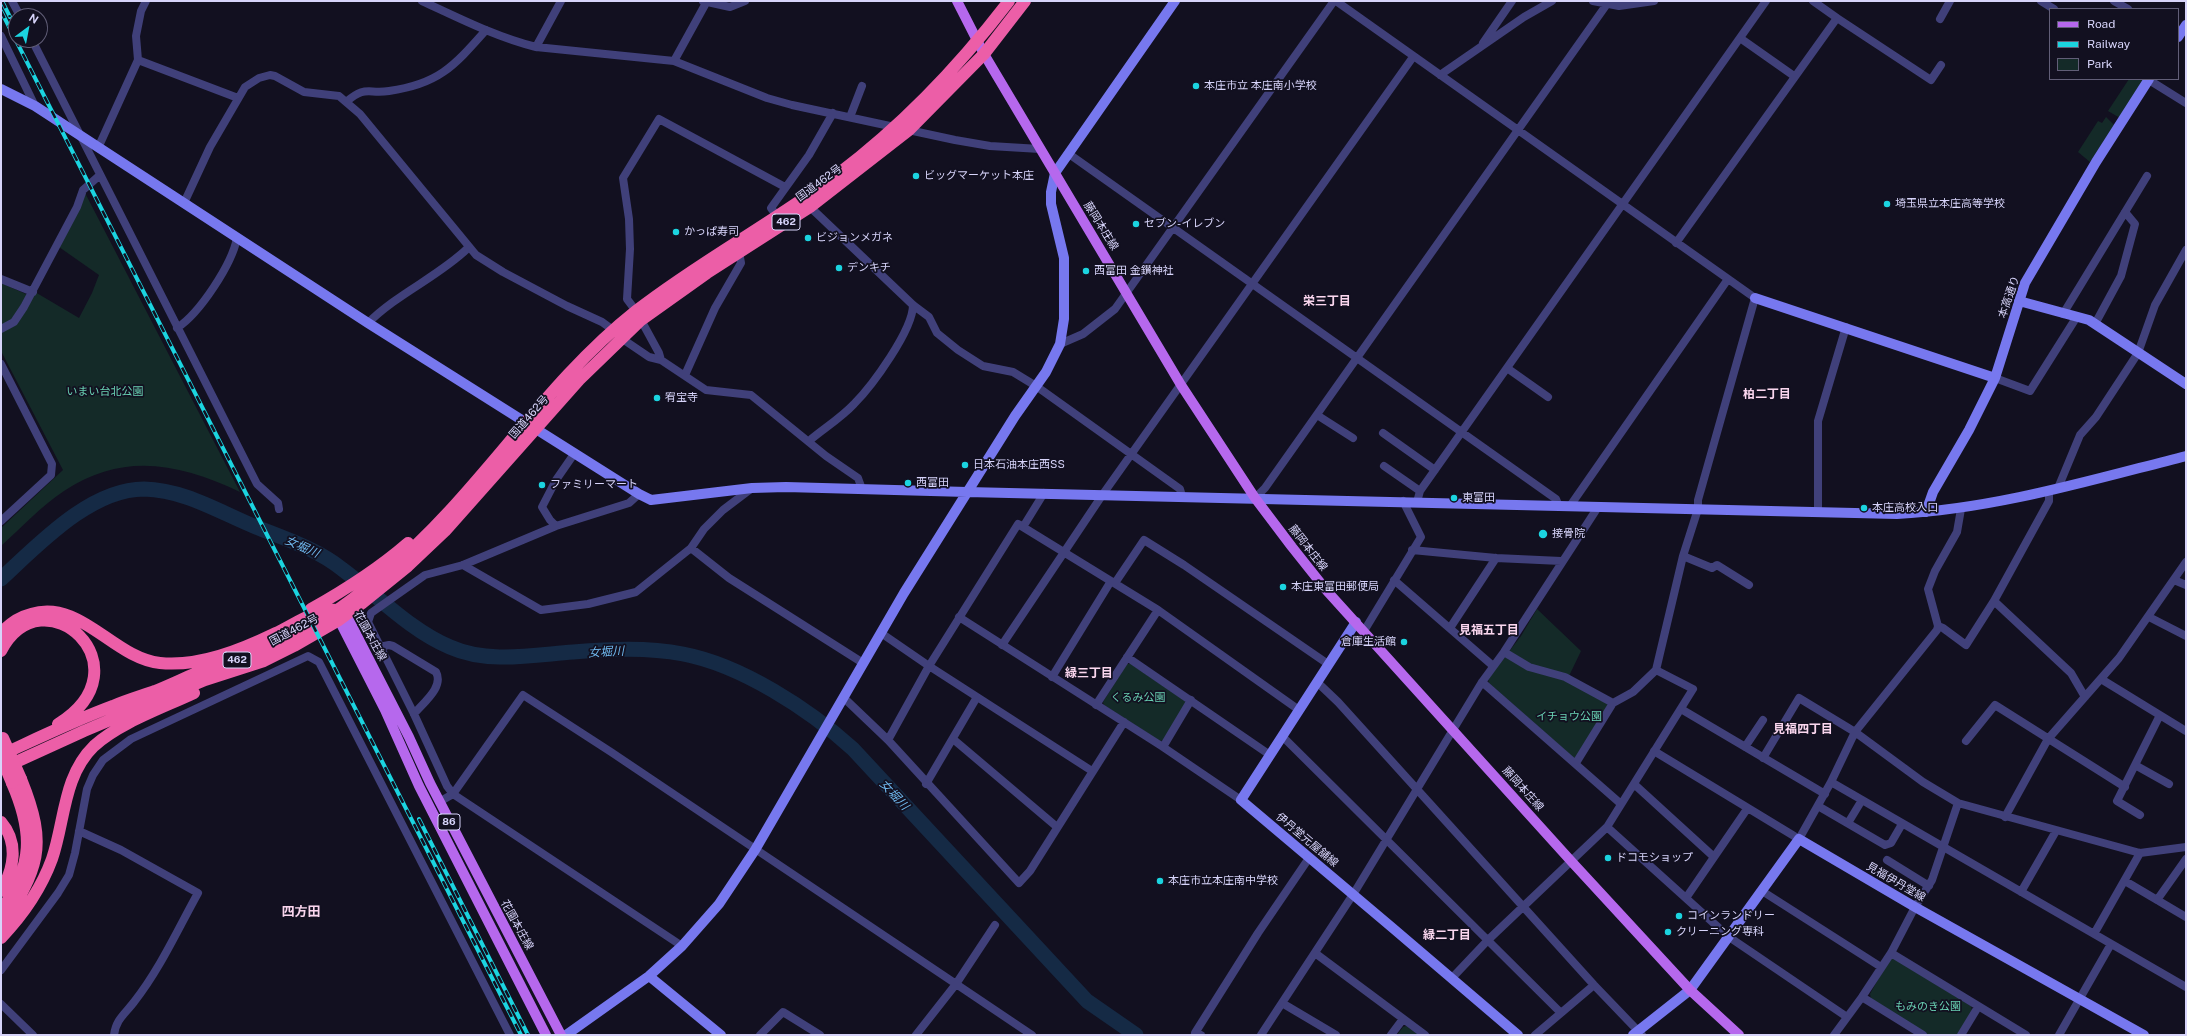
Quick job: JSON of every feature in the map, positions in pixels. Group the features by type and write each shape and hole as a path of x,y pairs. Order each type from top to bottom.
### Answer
{"highway":[{"name":"国道462号","path":"384,574 418,533 472,475 488,466 579,380 617,334 700,265 777,216 837,175 894,127 960,62 1009,1"},
{"name":"国道462号","path":"638,315 810,207 909,130 984,54 1025,1"},
{"name":"国道462号","path":"1,770 84,731 206,680 264,661 294,646 341,615 352,597 461,514 530,426"},
{"path":"209,658 352,597 384,574"},
{"path":"1,633 14,621 25,616 36,612 57,612 80,621 128,652 149,661 182,663 209,658 244,647 321,611 341,615"},
{"name":"国道462号","path":"1,756 113,706 153,692 213,667 260,653 301,632 341,615"},
{"path":"1,651 10,638 25,626 40,622 54,621 63,624 79,634 90,649 94,667 91,686 75,711 58,724 1,750"},
{"path":"1,938 24,911 46,873 56,846 66,799 74,776 86,755 94,746 124,726 264,661"},
{"path":"1,910 23,872 28,848 26,822 17,781 2,735"},
{"path":"1,756 17,781 34,817 36,853 35,864 26,887 1,928"},
{"path":"1,822 12,840 13,857 10,874 1,891"}],"main road":[{"name":"藤岡本庄線","path":"958,1 984,54 1055,174 1128,292 1181,385 1255,498 1327,591 1364,630 1571,861 1690,990 1739,1035"},
{"name":"花園本庄線","path":"341,615 409,737 439,802 561,1035"},
{"name":"花園本庄線","path":"341,615 419,786 546,1035"}],"street":[{"path":"98,148 138,60 136,36 141,11 146,1"},
{"path":"422,1 486,30 516,42 536,47 674,61 767,98 894,127 990,146 1040,149"},
{"path":"536,47 561,1"},
{"path":"674,61 705,2 730,7 745,1"},
{"path":"566,1035 649,976 682,946 719,904 755,850 863,662 967,492 1015,416 1046,372 1060,344 1064,319 1064,258 1051,204 1051,192 1055,174 1175,1"},
{"path":"1060,344 1083,334 1115,309 1335,1 1755,298 1846,327 2030,391 2076,318"},
{"path":"1480,48 1512,1"},
{"path":"1440,75 1524,16 1552,1"},
{"path":"1593,1 1619,6 1654,1"},
{"path":"1417,502 1420,491 1434,470 1766,1"},
{"path":"1813,1 1931,80 1941,65"},
{"path":"1940,19 1950,1"},
{"path":"2042,1 2052,8"},
{"path":"2114,1 2126,8"},
{"path":"1255,498 1265,488 1607,4"},
{"path":"1676,243 1794,76 1837,18"},
{"path":"2179,36 2186,25"},
{"path":"346,102 363,90 388,92 423,83 442,75 454,66 486,30"},
{"path":"1,36 35,106"},
{"path":"1740,38 1794,76"},
{"path":"36,48 257,484 278,503 279,510"},
{"path":"1002,646 1103,494 1413,57"},
{"path":"138,60 238,98"},
{"path":"184,203 210,147 238,98 245,87 251,82 270,75 275,76 304,92 339,96 360,114 468,248 476,255 503,272 567,306 602,322 649,357 661,360 706,390 751,395 858,478 862,489"},
{"path":"2149,80 2186,103"},
{"name":"本高通り","path":"1926,512 1933,492 1969,430 1995,378 2025,283 2096,162 2149,80"},
{"path":"850,117 862,86"},
{"path":"1,89 35,106 368,323 645,498 658,499 752,488 794,486 967,492 1103,494 1896,514 1961,508 2054,489 2186,456"},
{"path":"777,216 771,208 809,155 833,113"},
{"path":"661,360 659,353 638,315 626,299 630,249 629,219 623,178 659,119 785,187"},
{"path":"1069,154 1462,431 1556,499 1559,506"},
{"path":"1,328 14,322 33,292 77,207 83,190 100,175"},
{"path":"2063,314 2147,176"},
{"path":"810,207 913,305 929,317 937,333 958,350 983,366 1013,372 1036,386 1180,489 1182,496"},
{"path":"2095,324 2121,276 2126,258 2135,224 2125,212"},
{"path":"177,328 184,323 200,304 217,280 235,250 237,238"},
{"path":"368,323 394,301 454,261 468,248"},
{"path":"1938,626 1966,645 1994,601 2049,501 2080,436 2096,417 2138,353 2155,305 2186,250"},
{"path":"685,375 715,308 741,263 739,252"},
{"path":"1,279 33,292"},
{"path":"1570,506 1728,279"},
{"path":"1576,763 1613,703 1633,692 1656,670 1684,556 1698,509 1698,500 1755,298"},
{"path":"2019,301 2076,318 2089,320 2186,384"},
{"path":"809,441 854,405 869,386 907,330 913,313 913,305"},
{"path":"1818,512 1818,421 1846,327"},
{"path":"1,364 52,464 51,475 1,521"},
{"path":"1507,368 1548,397"},
{"path":"1317,415 1353,438"},
{"path":"1383,433 1434,470"},
{"path":"556,526 546,516 542,507 556,480 574,454"},
{"path":"1384,466 1420,491"},
{"path":"463,565 541,610 588,604 636,592 691,548 704,529 723,510 752,488"},
{"path":"1023,526 1044,493"},
{"path":"638,494 629,503 556,526 463,565 434,572 402,590 371,613 368,617 369,625 414,714 447,786 453,794 682,946"},
{"path":"1364,630 1421,537 1403,502"},
{"path":"1261,1035 1354,893 1452,728 1492,665 1504,652 1561,561 1598,507"},
{"path":"1317,682 1338,702 1524,906 1638,1034 1690,990 1799,839 1825,794 1856,732 1934,635 1938,626 1928,589 1935,571 1957,532 1961,508"},
{"path":"888,740 929,666 1018,524 1065,551 1158,610 1299,710"},
{"path":"1052,677 1113,582 1144,540 1184,565 1328,664"},
{"path":"691,548 729,578 863,662"},
{"path":"1412,550 1496,558 1561,561"},
{"path":"1684,556 1712,568 1717,566 1749,585"},
{"path":"1450,628 1496,558"},
{"path":"2005,818 2048,740 2119,658 2186,562"},
{"path":"1394,580 1492,665"},
{"path":"2174,580 2186,585"},
{"path":"1994,601 2071,673 2085,697"},
{"path":"1096,705 1158,610"},
{"path":"959,617 1002,646 1163,747 1241,800 1356,622"},
{"path":"2149,617 2186,636"},
{"path":"881,633 929,666 1092,771"},
{"path":"384,646 393,646 436,672 439,678 438,685 414,714"},
{"path":"1504,652 1529,667 1565,677 1613,703"},
{"path":"1,970 58,892 68,875 76,853 87,789 93,775 103,760 131,739 308,656 319,662 510,1035"},
{"path":"1127,657 1270,755"},
{"path":"1452,978 1488,940 1607,826 1693,689 1656,670"},
{"path":"2101,679 2186,731"},
{"path":"1482,682 1621,804"},
{"path":"439,802 453,794 523,695 1032,1035"},
{"path":"843,697 888,740 926,784 1019,883 1023,881 1124,722"},
{"path":"926,784 977,697"},
{"path":"1763,758 1799,698 1856,732 1923,782 1958,803 2005,818 2140,853 2186,847"},
{"path":"1163,747 1191,700"},
{"path":"1966,741 1995,705 2048,740 2125,786"},
{"path":"1681,709 1825,794"},
{"path":"2140,815 2117,801 2160,715"},
{"path":"1745,747 1763,720"},
{"path":"1282,736 1561,1013"},
{"path":"953,739 1057,827"},
{"path":"1654,751 1747,809 1799,839"},
{"path":"2135,765 2169,784"},
{"path":"1831,782 1942,848 2186,987"},
{"path":"1634,784 1714,857"},
{"name":"伊丹堂元屋舗線","path":"1241,800 1309,858 1354,893 1518,1035"},
{"path":"1848,823 1862,800"},
{"path":"1834,1035 1862,997 1891,953 1915,907 1929,886 1958,803"},
{"path":"1818,806 1885,845 1891,843 1902,824"},
{"path":"1686,898 1747,809"},
{"path":"1607,826 1729,937 1847,1018"},
{"path":"79,831 122,850 198,893 150,981 133,1004 119,1017 115,1025 114,1035"},
{"path":"2021,892 2056,831"},
{"name":"見福伊丹堂線","path":"1799,839 1915,907 2144,1035"},
{"path":"2094,934 2125,882 2140,853"},
{"path":"1201,1035 1195,1033 1258,933 1309,858"},
{"path":"1887,860 1929,886"},
{"path":"2157,900 2186,861"},
{"path":"2125,882 2186,917"},
{"path":"1762,891 1881,967"},
{"path":"916,1035 956,984 995,925"},
{"path":"2059,1035 2111,944"},
{"path":"1315,953 1425,1035"},
{"path":"1891,953 2026,1035"},
{"path":"649,976 721,1035"},
{"path":"1535,1035 1594,985"},
{"path":"1862,997 1923,1035"},
{"path":"1282,1003 1336,1035"},
{"path":"1,1004 33,1035"},
{"path":"1961,1035 1978,1007"},
{"path":"760,1035 783,1012 820,1035"},
{"path":"1391,1035 1403,1019"}],"green space":[{"path":"2128,80 2144,80 2120,118 2108,111"},
{"path":"2106,117 2114,125 2090,162 2078,152 2098,121 2102,123"},
{"name":"いまい台北公園","path":"84,191 240,492 195,474 173,469 151,466 130,467 108,471 86,479 64,491 39,510 1,546 1,528 63,470 1,351 1,332 35,292 79,318 92,293 99,275 59,247"},
{"path":"1,283 28,295 13,320 1,326"},
{"name":"イチョウ公園","path":"1537,609 1581,651 1569,676 1607,702 1608,706 1575,759 1489,683 1488,679 1521,636"},
{"name":"くるみ公園","path":"1127,664 1131,664 1185,701 1186,704 1164,740 1160,741 1104,705 1103,702"},
{"name":"もみのき公園","path":"1890,958 1895,959 1971,1006 1972,1011 1958,1035 1929,1035 1871,999 1870,994"},
{"path":"1406,1026 1419,1035 1397,1035 1403,1027"}],"waterway":[{"name":"女堀川","path":"1,579 66,521 104,498 124,491 144,489 159,490 174,493 202,503 312,550 342,569 407,622 435,640 465,652 495,657 511,657 601,650 656,650 683,654 728,668 751,678 795,704 853,749 1087,1001 1136,1035"}],"railway":[{"path":"2,1 8,13"},
{"path":"1,11 521,1035"},
{"path":"419,819 528,1035"}],"place":[{"name":"本庄市立 本庄南小学校","path":"1196,86"},
{"name":"ビッグマーケット本庄","path":"916,176"},
{"name":"埼玉県立本庄高等学校","path":"1887,204"},
{"name":"セブン-イレブン","path":"1136,224"},
{"name":"かっぱ寿司","path":"676,232"},
{"name":"ビジョンメガネ","path":"808,238"},
{"name":"デンキチ","path":"839,268"},
{"name":"西富田 金鑚神社","path":"1086,271"},
{"name":"宥宝寺","path":"657,398"},
{"name":"日本石油本庄西SS","path":"965,465"},
{"name":"西富田","path":"908,483"},
{"name":"ファミリーマート","path":"542,485"},
{"name":"東富田","path":"1454,498"},
{"name":"本庄高校入口","path":"1864,508"},
{"name":"接骨院","path":"1543,534"},
{"name":"本庄東富田郵便局","path":"1283,587"},
{"name":"倉庫生活館","path":"1404,642"},
{"name":"ドコモショップ","path":"1608,858"},
{"name":"本庄市立本庄南中学校","path":"1160,881"},
{"name":"コインランドリー","path":"1679,916"},
{"name":"クリーニング専科","path":"1668,932"}],"district":[{"name":"栄三丁目","path":"1327,301"},
{"name":"柏二丁目","path":"1767,394"},
{"name":"見福五丁目","path":"1489,630"},
{"name":"緑三丁目","path":"1089,673"},
{"name":"見福四丁目","path":"1803,729"},
{"name":"四方田","path":"301,912"},
{"name":"緑二丁目","path":"1447,935"}]}
